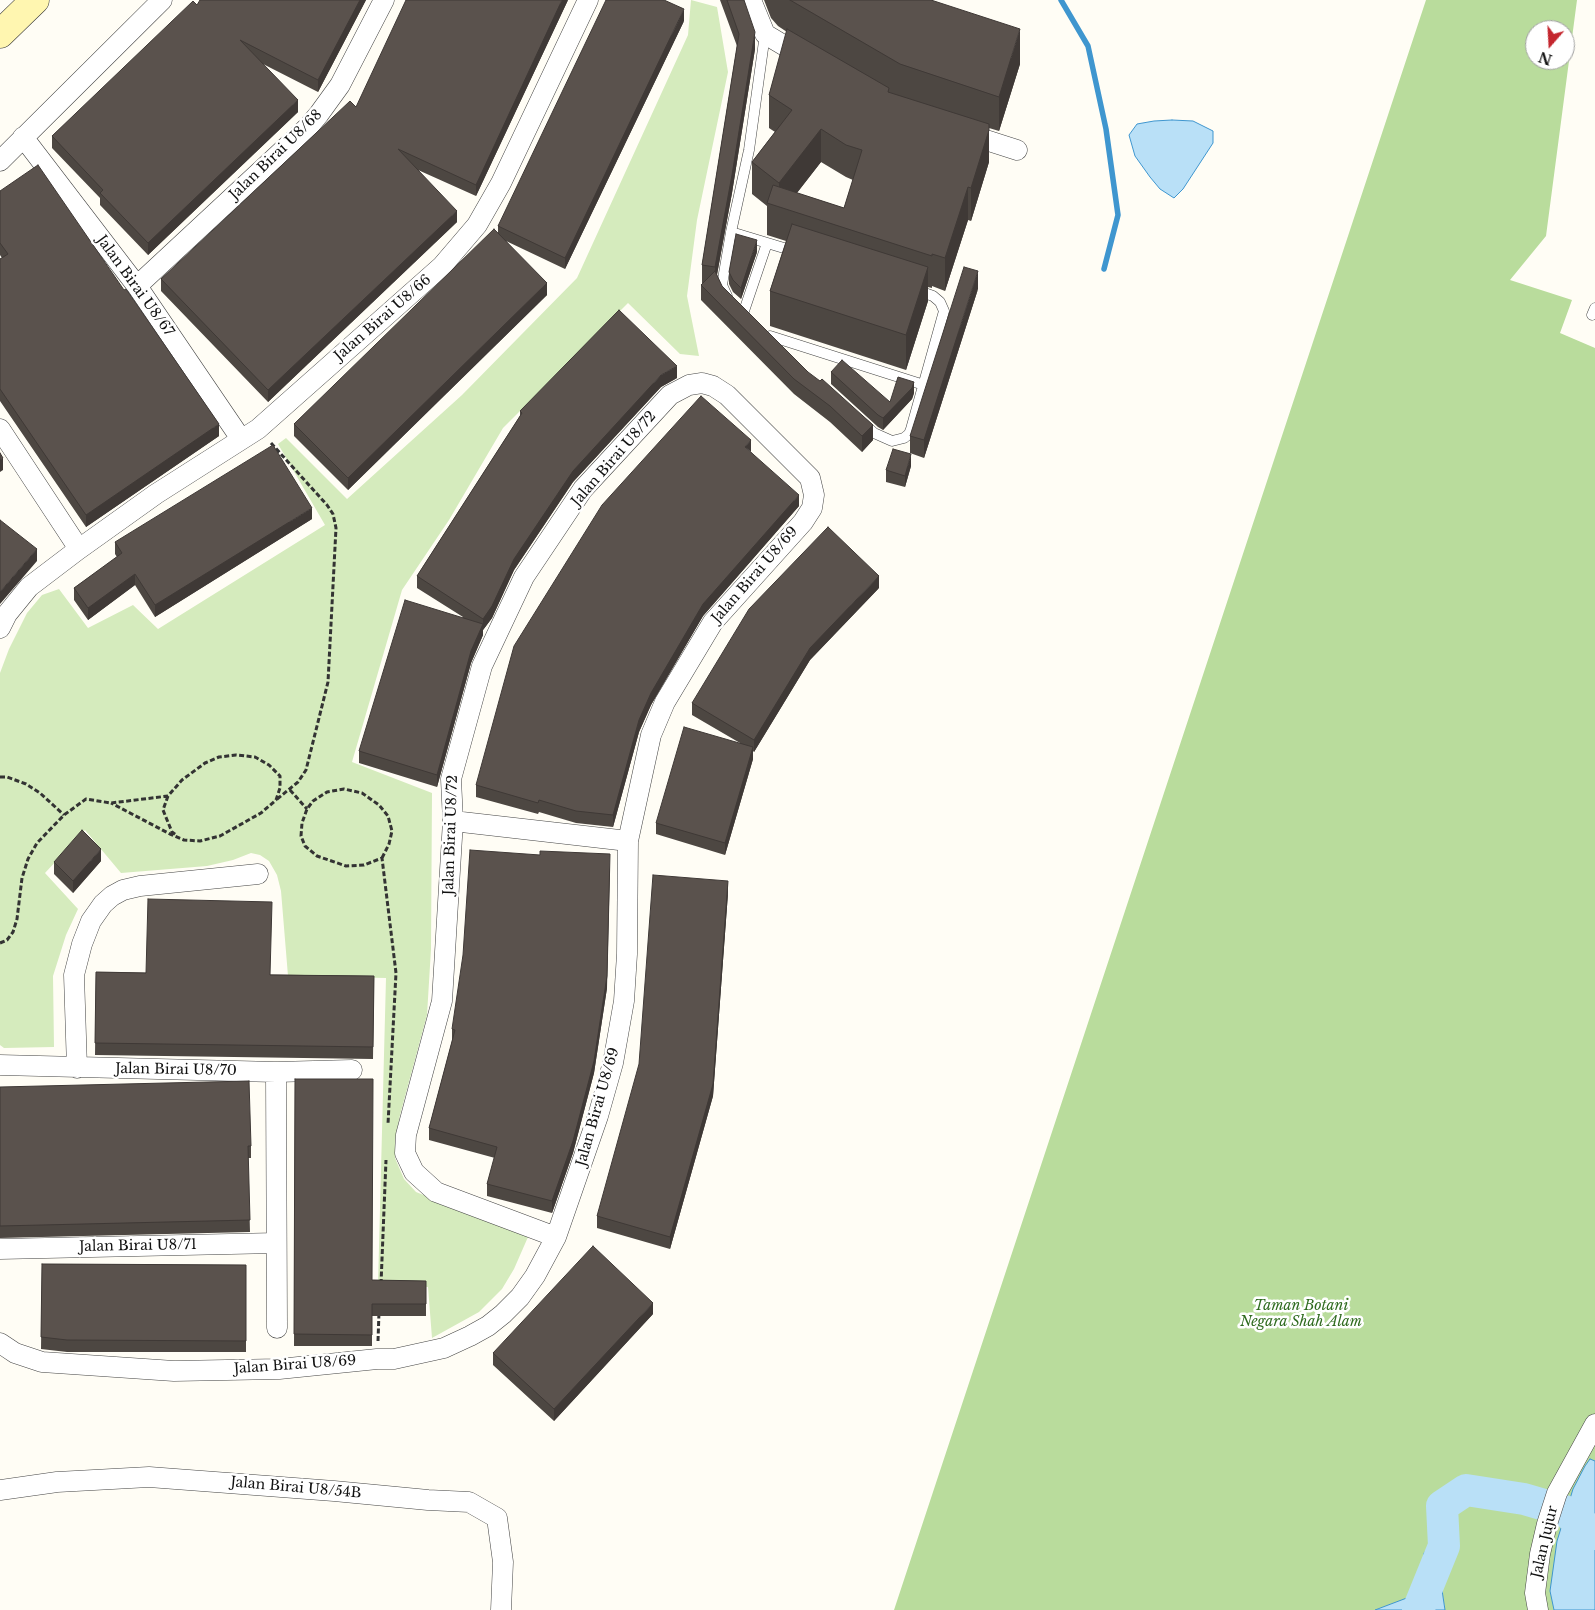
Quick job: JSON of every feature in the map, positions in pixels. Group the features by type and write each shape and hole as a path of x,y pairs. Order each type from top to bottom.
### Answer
{"main road":[{"path":"0,34 35,0"}],"street":[{"path":"0,161 162,0"},
{"name":"Jalan Birai U8/68","path":"137,286 320,114 340,85 384,0"},
{"name":"Jalan Birai U8/66","path":"0,628 7,614 29,587 156,494 249,434 442,266 477,225 502,183 588,0"},
{"path":"751,0 765,34 823,68"},
{"path":"943,126 1017,150"},
{"name":"Jalan Birai U8/67","path":"23,137 249,434"},
{"name":"Jalan Birai U8/72","path":"556,1237 436,1192 414,1172 405,1153 406,1135 442,1001 453,821 451,779 482,666 524,577 583,489 670,395 689,385 702,383 727,395 766,434"},
{"path":"0,429 79,549"},
{"name":"Jalan Birai U8/69","path":"0,1343 15,1353 42,1362 174,1371 279,1369 394,1359 444,1348 488,1326 520,1297 535,1276 556,1237 598,1116 619,1034 624,1001 627,954 628,841 651,735 665,702 713,622 803,522 812,508 814,494 810,478 766,434"},
{"path":"453,821 628,841"},
{"path":"77,1068 74,975 82,944 91,921 103,904 123,890 140,886 258,874"},
{"name":"Jalan Birai U8/70","path":"0,1065 276,1072 352,1070"},
{"path":"276,1072 277,1328"},
{"name":"Jalan Birai U8/71","path":"0,1249 276,1243"},
{"name":"Jalan Jujur","path":"1538,1610 1535,1593 1540,1554 1547,1524 1557,1493 1595,1424"},
{"name":"Jalan Birai U8/54B","path":"0,1490 57,1482 149,1477 470,1502 497,1518 503,1562 500,1610"}],"lane":[{"path":"765,34 749,150 731,232 722,285 727,296 747,314 767,242"},
{"path":"731,232 804,254"},
{"path":"853,414 874,433 884,438 892,440 904,438 911,430 944,311 940,302 933,296 904,286"},
{"path":"784,349 767,333 924,385"}],"path":[{"path":"111,803 184,840 200,841 220,836 261,813 290,790 306,770 328,682 336,528 333,514 321,497 249,434"},
{"path":"184,840 172,832 163,810 168,796 182,780 205,763 219,757 236,755 255,757 269,765 280,776 280,788 276,800"},
{"path":"0,777 7,777 26,784 40,793 64,815"},
{"path":"382,858 364,866 346,866 317,856 305,846 301,836 302,823 307,809 313,801 327,792 344,789 362,793 379,805 388,816 392,831 389,844 382,858 396,973 388,1126"},
{"path":"290,790 307,809"},
{"path":"0,942 7,940 13,932 17,919 22,878 28,860 37,843 64,815 86,799 111,803 168,796"},
{"path":"380,1291 387,1155"},
{"path":"377,1359 379,1311"}],"green space":[{"path":"691,0 717,7 728,72 697,220 687,296 699,356 680,354 628,303 503,428 449,520 402,590 352,762 432,793 431,949 427,1015 400,1115 395,1141 395,1158 404,1179 416,1192 528,1237 514,1269 502,1289 479,1312 432,1338 428,1287 378,1285 386,978 288,976 281,891 277,875 269,861 260,855 251,853 233,860 207,866 121,873 85,830 45,873 78,909 66,935 53,976 54,1047 4,1048 0,1045 0,673 9,649 27,613 42,595 59,589 88,628 133,605 158,629 325,525 278,444 286,438 347,499 462,395 577,278 688,35"},
{"name":"Taman Botani Negara Shah Alam","path":"1426,0 1577,0 1574,20 1525,20 1525,70 1568,70 1546,236 1510,280 1572,300 1560,333 1595,348 1595,1610 1445,1610 1442,1590 1452,1565 1424,1553 1421,1581 1412,1597 1375,1610 894,1610"}],"water":[{"path":"1172,120 1193,121 1213,131 1213,143 1183,189 1174,198 1160,189 1135,156 1129,135 1137,124"},
{"path":"1590,1459 1595,1461 1595,1610 1554,1610 1550,1591 1557,1541 1573,1489"},
{"path":"1435,1540 1454,1552 1452,1565 1442,1590 1445,1610 1375,1610 1412,1596 1421,1581 1424,1553"}],"building":[{"path":"200,0 360,0 318,80 240,40 298,100 148,243 100,193 103,190 52,136 193,1 197,5"},
{"path":"406,0 562,0 476,185 398,149 457,211 268,390 161,279 350,101 356,107"},
{"path":"606,0 664,0 684,9 565,258 498,226"},
{"path":"727,0 744,0 755,32 715,267 702,265 739,34"},
{"path":"790,0 931,0 1020,29 999,97 900,64"},
{"path":"787,29 889,88 888,92 989,124 989,130 971,188 968,187 945,258 932,254 932,256 767,203 773,185 844,208 862,150 846,145 821,129 779,183 752,162 792,110 769,95"},
{"path":"38,165 219,424 86,515 0,389 0,259 8,254 0,243 0,191"},
{"path":"792,224 928,267 906,335 770,291"},
{"path":"494,229 547,283 348,478 294,424"},
{"path":"736,234 757,240 741,288 733,280 729,272"},
{"path":"964,267 978,271 924,440 910,436"},
{"path":"715,271 722,286 808,372 820,381 822,379 873,425 862,436 830,406 794,379 701,285"},
{"path":"619,310 677,366 661,375 573,471 514,559 492,606 483,619 417,576 522,413 520,411"},
{"path":"842,360 890,402 898,377 914,382 912,388 883,418 831,372"},
{"path":"701,396 751,440 745,447 799,495 703,604 651,693 639,720 613,815 576,811 539,800 538,803 476,785 514,646 602,505"},
{"path":"273,445 312,508 155,605 135,574 88,608 74,588 122,553 115,542"},
{"path":"893,449 911,454 905,476 886,470"},
{"path":"0,520 37,549 0,592"},
{"path":"828,527 879,576 810,648 754,740 692,703 749,609"},
{"path":"405,600 483,624 471,651 437,775 359,751"},
{"path":"684,727 753,747 725,843 656,823"},
{"path":"82,830 101,849 73,881 54,862"},
{"path":"470,850 540,855 540,851 610,854 607,976 594,1061 573,1141 552,1201 487,1184 497,1147 429,1128 455,1030 452,1029 463,955"},
{"path":"653,875 728,881 713,1084 670,1237 597,1216 639,1064"},
{"path":"148,899 272,902 270,975 374,976 373,1047 95,1043 96,972 146,973"},
{"path":"295,1079 373,1079 372,1280 426,1281 426,1304 372,1304 372,1335 294,1334"},
{"path":"249,1081 251,1146 248,1146 250,1220 0,1226 0,1087"},
{"path":"593,1246 653,1303 554,1409 493,1353"},
{"path":"42,1264 246,1265 246,1341 67,1340 41,1337"}],"waterway":[{"path":"1061,0 1088,46 1106,129 1118,215 1104,269"},
{"path":"1418,1610 1444,1546 1442,1506 1466,1490 1524,1499 1565,1511 1595,1534"}]}
